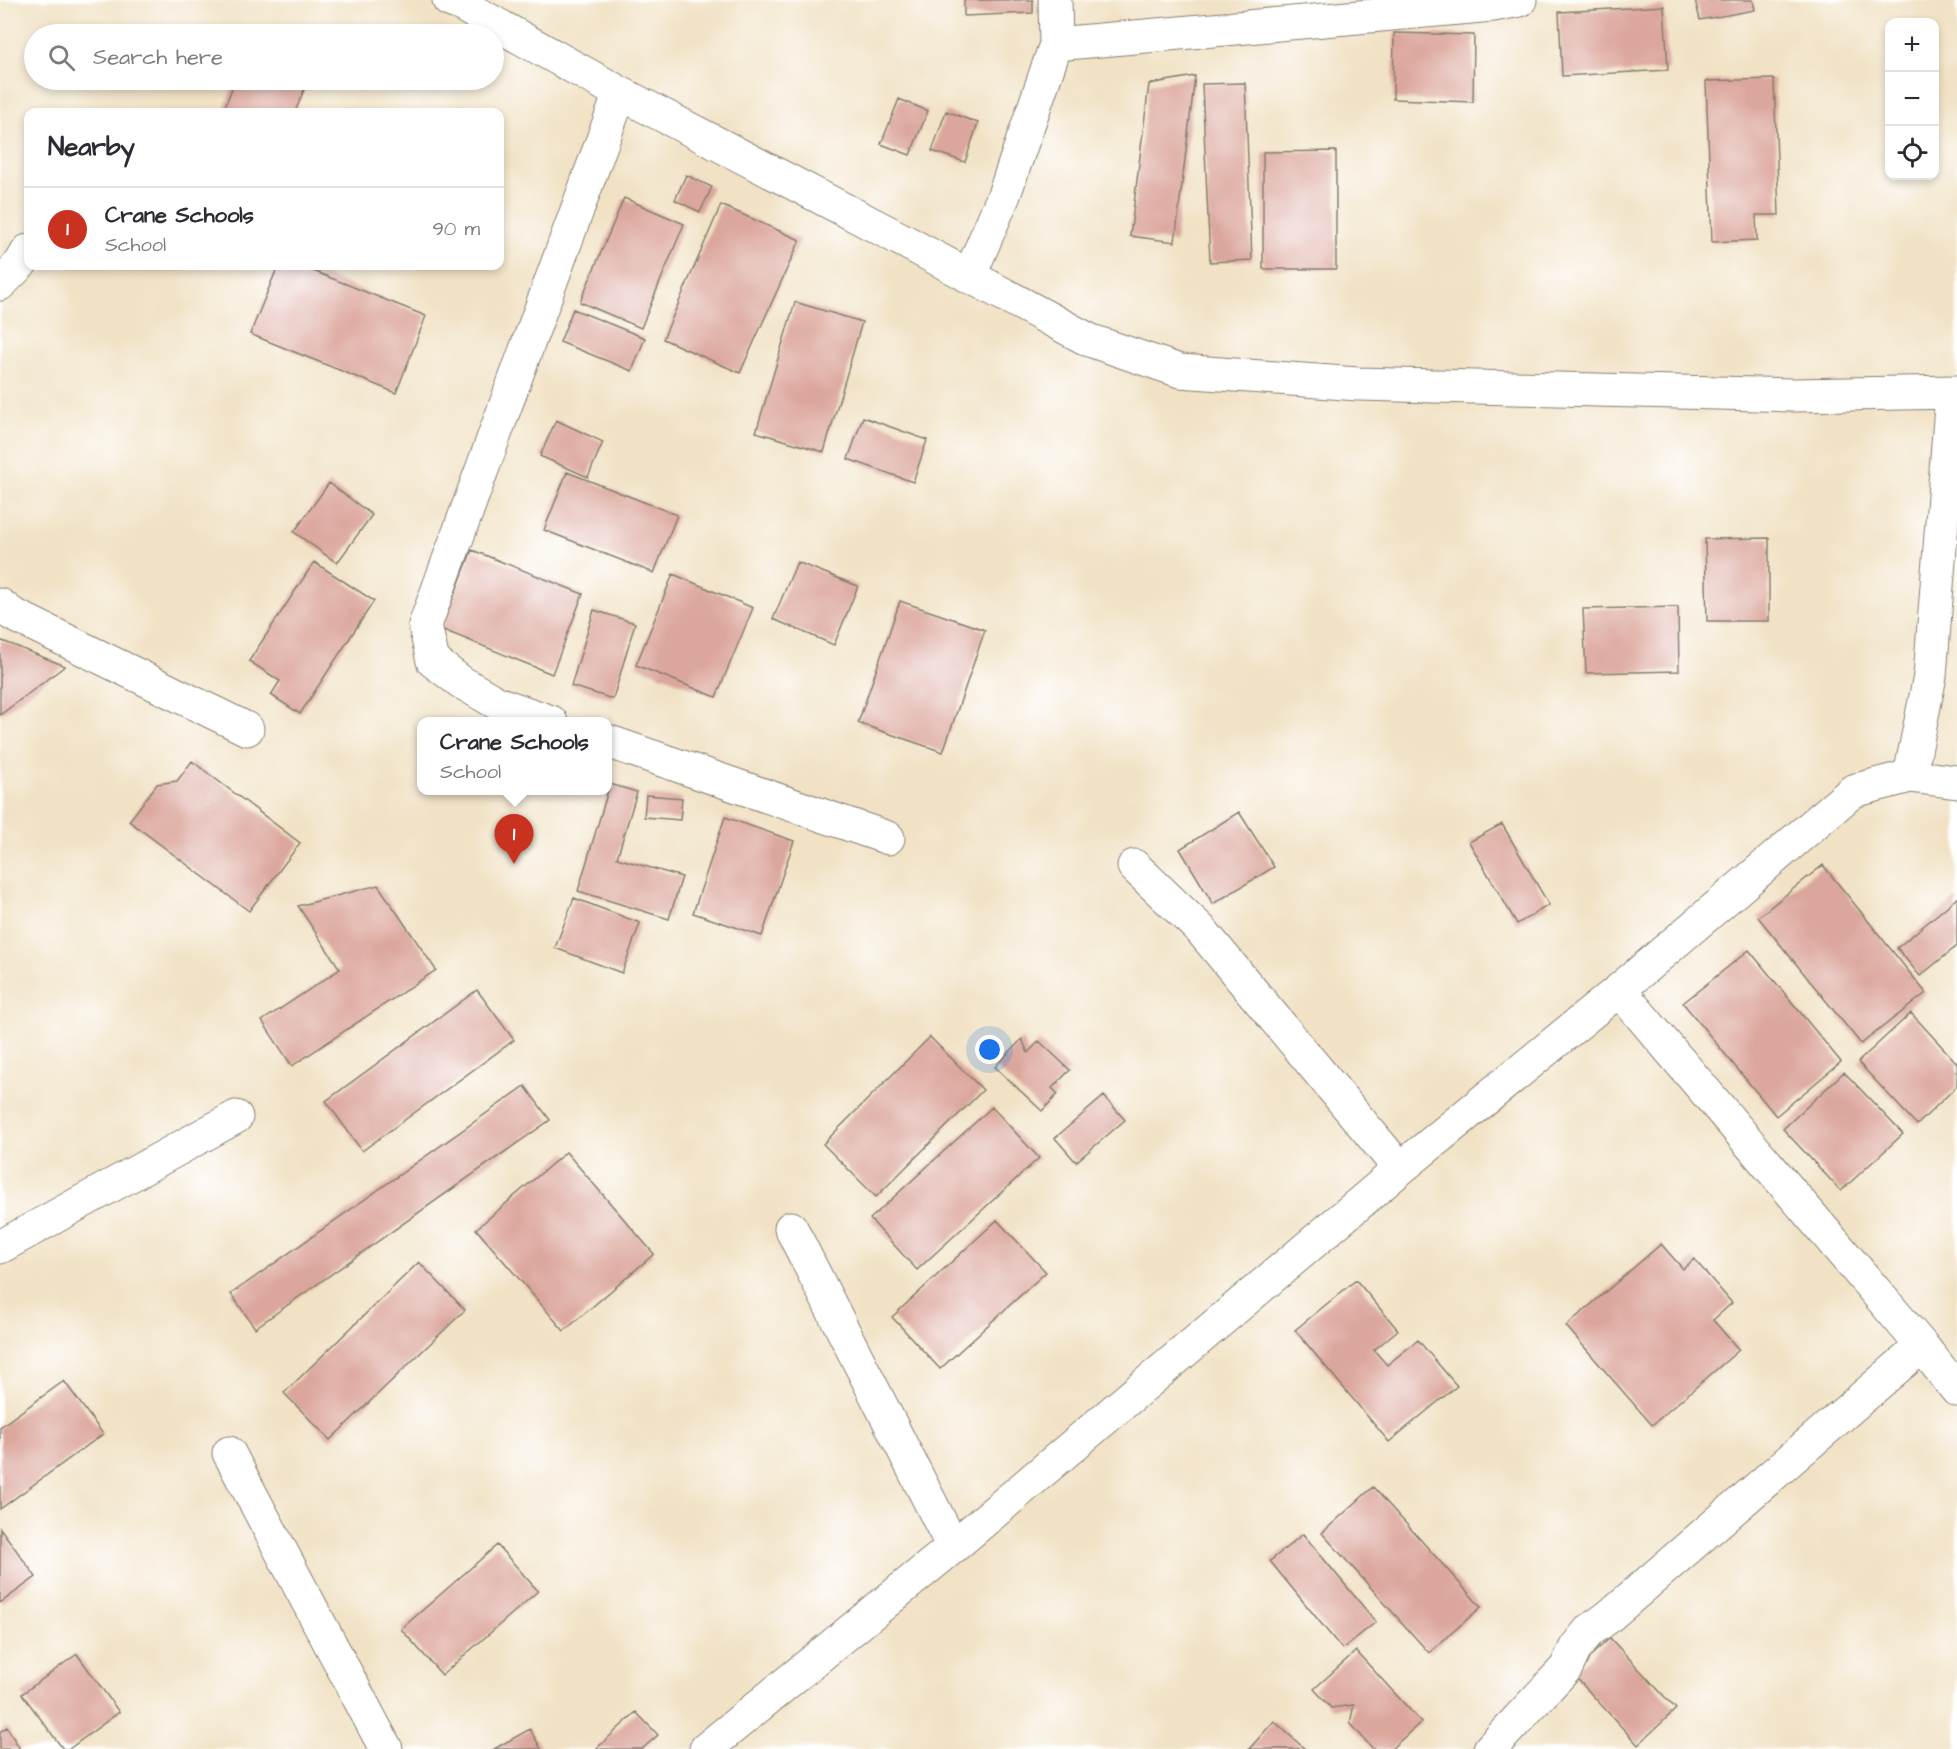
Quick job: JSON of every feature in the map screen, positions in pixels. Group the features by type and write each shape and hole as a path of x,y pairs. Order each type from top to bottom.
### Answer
{"street":[{"path":"449,0 496,24"},
{"path":"969,277 1004,195 1056,44 1055,0"},
{"path":"1056,44 1520,0"},
{"path":"504,28 620,93 1089,340 1180,370 1358,384 1793,395 1954,393 1929,676 1910,776"},
{"path":"536,717 496,703 461,682 434,661 426,625 620,93"},
{"path":"0,284 24,258"},
{"path":"4,614 247,729"},
{"path":"612,743 888,838"},
{"path":"706,1749 953,1547 1400,1169 1618,990 1853,791 1910,776 1957,782"},
{"path":"1134,866 1201,930 1400,1169"},
{"path":"1618,990 1957,1390"},
{"path":"0,1247 236,1117"},
{"path":"791,1228 953,1547"},
{"path":"1490,1749 1566,1668 1575,1647 1589,1631 1922,1346"},
{"path":"229,1453 386,1749"}],"building":[{"path":"964,0 1033,0 1033,13 964,16"},
{"path":"1695,0 1753,0 1755,10 1700,20"},
{"path":"1664,6 1668,70 1562,76 1559,12"},
{"path":"1394,33 1474,35 1473,102 1393,99"},
{"path":"1195,76 1175,242 1130,236 1149,84"},
{"path":"1774,79 1779,215 1756,215 1757,240 1712,242 1706,81"},
{"path":"1245,83 1252,260 1210,262 1202,84"},
{"path":"231,90 304,90 297,108 224,108"},
{"path":"899,99 928,111 910,155 881,144"},
{"path":"946,111 978,123 965,162 932,151"},
{"path":"1336,151 1336,269 1263,269 1263,152"},
{"path":"686,175 712,187 700,212 675,200"},
{"path":"624,198 684,224 641,328 580,302"},
{"path":"721,205 800,240 740,373 663,339"},
{"path":"276,270 311,270 426,316 396,393 250,334"},
{"path":"795,302 862,322 824,452 756,432"},
{"path":"573,309 645,338 632,371 560,342"},
{"path":"863,417 927,440 913,482 848,459"},
{"path":"556,420 603,442 588,477 540,456"},
{"path":"567,472 677,515 654,573 544,530"},
{"path":"329,483 372,515 337,563 294,532"},
{"path":"1769,538 1769,621 1707,621 1705,539"},
{"path":"472,550 583,594 552,674 441,629"},
{"path":"314,562 374,601 300,714 271,695 280,681 249,661"},
{"path":"797,562 858,586 834,645 773,619"},
{"path":"673,574 753,608 716,697 636,665"},
{"path":"900,601 985,630 943,752 858,723"},
{"path":"1678,607 1679,671 1586,673 1583,609"},
{"path":"594,610 635,623 613,699 571,686"},
{"path":"0,640 65,666 0,715"},
{"path":"192,761 300,843 249,911 129,821 157,784 177,781"},
{"path":"612,785 637,792 617,858 682,877 669,919 578,891 607,795 612,795"},
{"path":"646,795 682,798 680,820 644,817"},
{"path":"1239,812 1274,867 1213,904 1180,849"},
{"path":"725,817 794,841 762,936 693,913"},
{"path":"1502,824 1549,905 1517,924 1469,842"},
{"path":"1823,865 1926,993 1861,1044 1758,917"},
{"path":"378,885 436,970 292,1066 262,1021 340,969 298,906"},
{"path":"574,898 640,923 622,973 555,948"},
{"path":"1957,898 1957,946 1920,976 1897,948"},
{"path":"1749,950 1841,1062 1776,1116 1683,1003"},
{"path":"477,990 514,1040 362,1151 326,1101"},
{"path":"1911,1013 1957,1063 1957,1086 1917,1125 1858,1062"},
{"path":"930,1037 983,1090 876,1197 823,1144"},
{"path":"1022,1039 1028,1053 1039,1041 1070,1070 1052,1088 1058,1094 1042,1111 995,1067"},
{"path":"1844,1072 1903,1134 1841,1191 1783,1129"},
{"path":"525,1086 550,1120 255,1328 231,1294"},
{"path":"1104,1096 1125,1120 1076,1162 1055,1138"},
{"path":"992,1107 1039,1158 917,1270 870,1219"},
{"path":"566,1152 654,1254 564,1331 476,1229"},
{"path":"997,1220 1046,1272 940,1369 892,1317"},
{"path":"1661,1244 1683,1269 1694,1259 1732,1303 1713,1320 1739,1350 1652,1425 1566,1326"},
{"path":"419,1262 465,1310 330,1440 284,1393"},
{"path":"1356,1280 1398,1330 1374,1350 1387,1365 1418,1340 1457,1386 1389,1442 1295,1330"},
{"path":"64,1381 103,1434 0,1509 0,1427"},
{"path":"1373,1487 1481,1607 1429,1653 1322,1533"},
{"path":"0,1528 36,1577 0,1603"},
{"path":"1303,1534 1376,1622 1342,1649 1270,1561"},
{"path":"497,1545 538,1591 442,1675 401,1629"},
{"path":"1610,1638 1676,1709 1638,1745 1572,1673"},
{"path":"1356,1651 1421,1722 1391,1749 1373,1749 1350,1723 1354,1705 1331,1708 1314,1689"},
{"path":"77,1654 119,1712 69,1749 63,1749 22,1694"},
{"path":"636,1712 658,1735 642,1749 596,1749"},
{"path":"1274,1721 1305,1749 1249,1749"},
{"path":"7,1727 20,1749 0,1749 0,1732"},
{"path":"530,1729 541,1749 494,1749"}],"place":[{"name":"Crane Schools","path":"514,864"}]}
